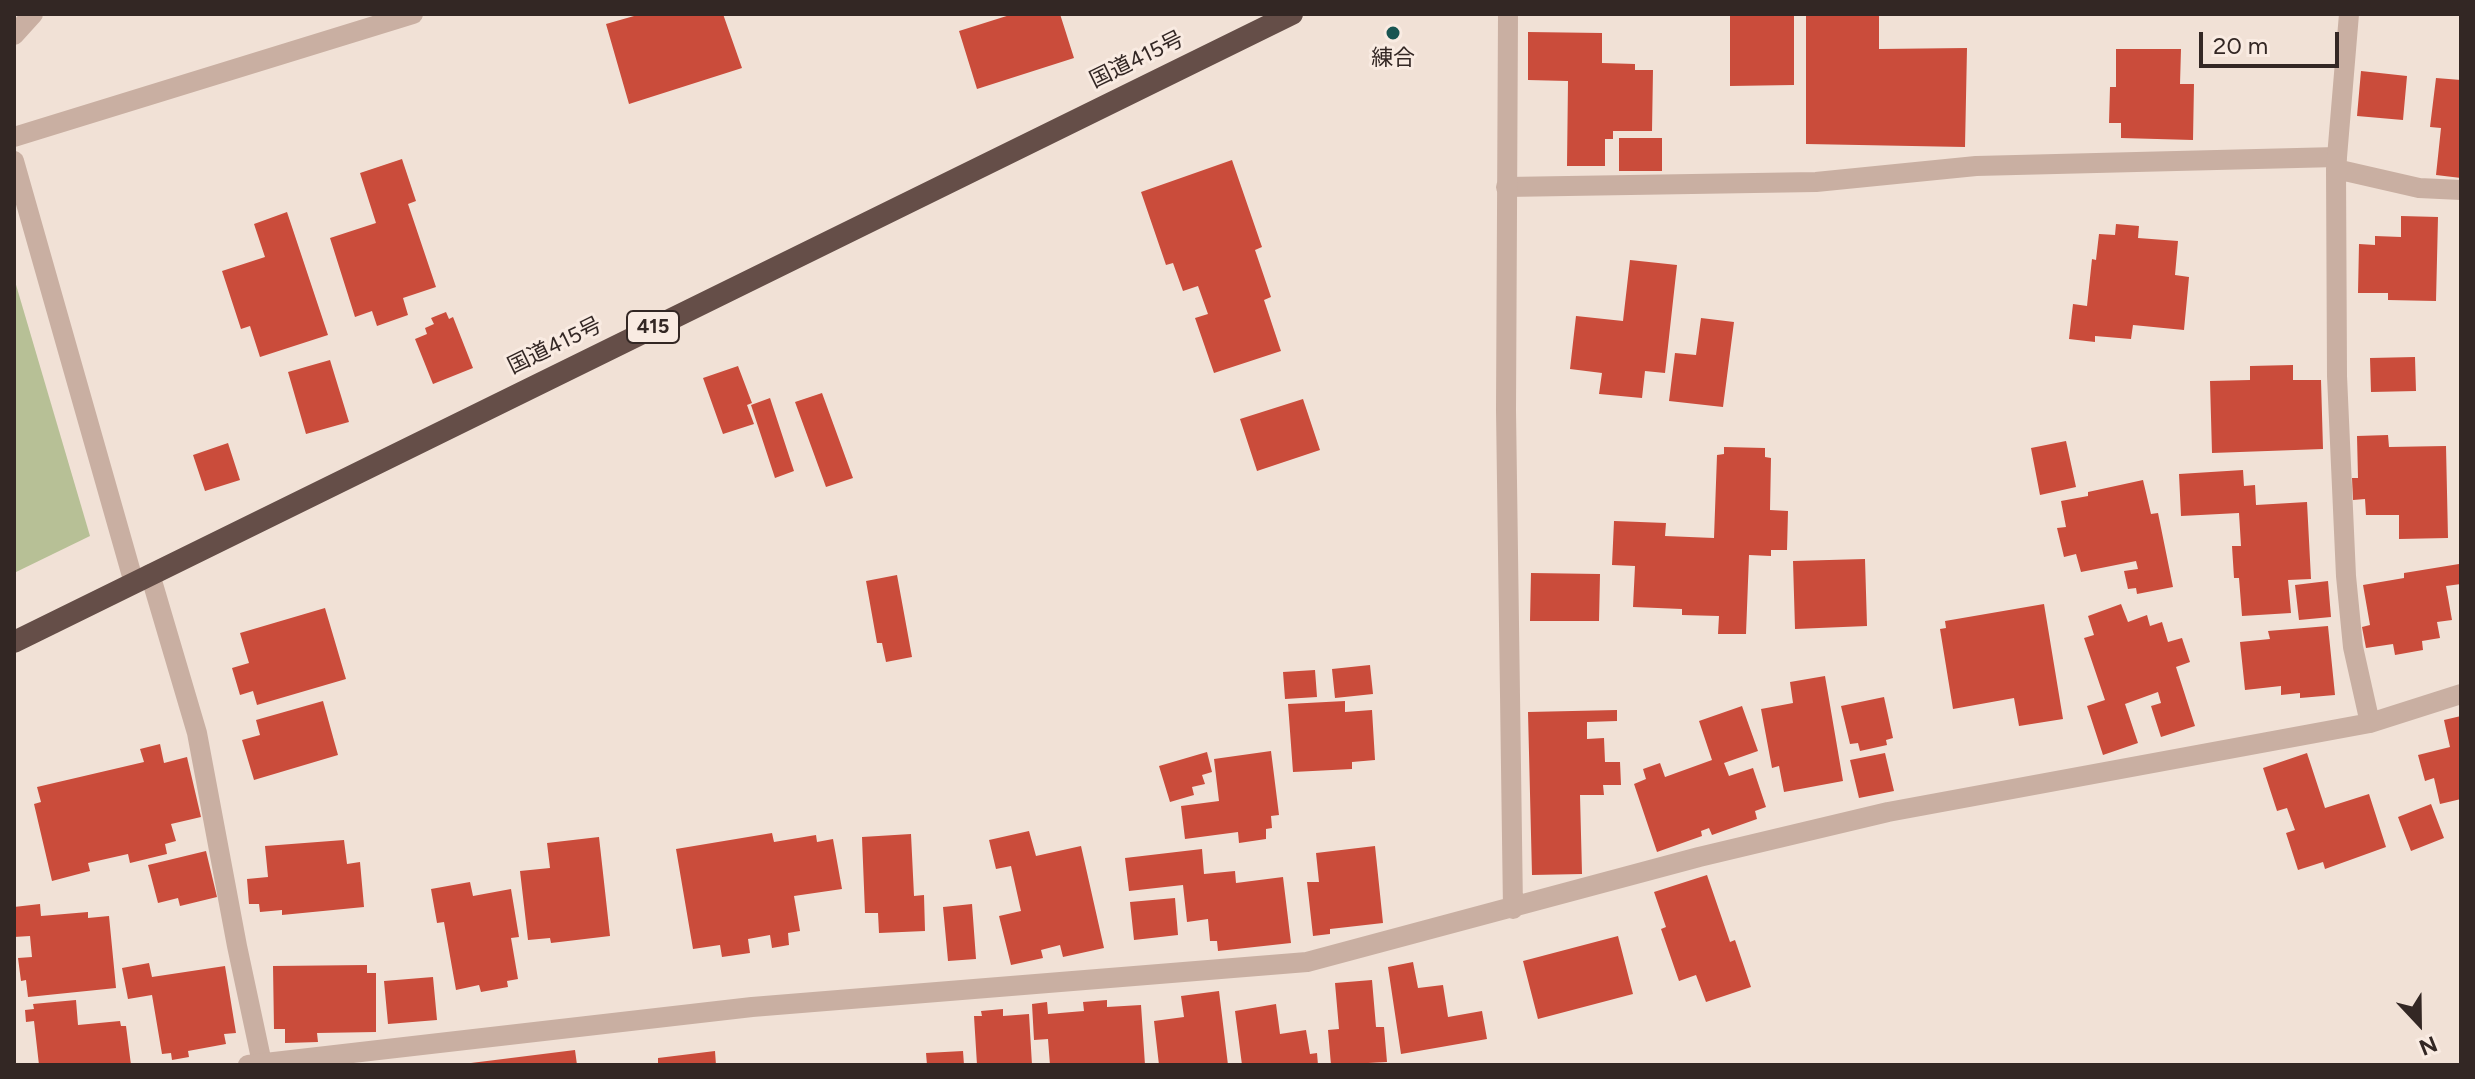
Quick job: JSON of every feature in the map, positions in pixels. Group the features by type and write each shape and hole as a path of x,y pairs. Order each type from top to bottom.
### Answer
{"highway":[{"name":"国道415号","path":"14,642 1292,14"}],"street":[{"path":"14,35 33,14"},
{"path":"14,137 413,14"},
{"path":"1508,14 1506,410 1513,909"},
{"path":"2349,14 2337,163 2337,376 2346,576 2353,647 2370,723"},
{"path":"14,161 142,578 197,733 255,1064 752,1007 1307,962 1699,857 1888,812 2370,723 2461,694"},
{"path":"1506,187 1816,182 1976,166 2337,163 2419,188 2461,190"}],"green space":[{"path":"14,278 90,536 14,573"}],"building":[{"path":"641,14 723,14 742,68 629,104 606,24"},
{"path":"1013,14 1060,14 1074,58 977,89 959,31"},
{"path":"1730,14 1794,14 1794,85 1730,86"},
{"path":"1806,14 1879,14 1879,49 1967,48 1965,147 1806,144"},
{"path":"1528,32 1602,33 1602,63 1635,64 1635,70 1653,70 1652,131 1613,131 1613,139 1605,139 1605,166 1567,166 1568,81 1528,80"},
{"path":"2116,49 2181,49 2180,84 2194,84 2193,140 2121,138 2121,123 2109,123 2110,87 2116,87"},
{"path":"2361,71 2407,76 2403,120 2357,116"},
{"path":"2436,78 2461,80 2461,178 2436,175 2441,128 2430,127"},
{"path":"1619,138 1662,138 1662,171 1619,171"},
{"path":"402,159 416,201 408,204 436,287 403,298 408,315 377,326 372,311 355,317 330,238 376,223 360,173"},
{"path":"1232,160 1262,247 1255,250 1271,297 1264,300 1281,351 1214,373 1195,318 1208,314 1198,286 1183,291 1173,263 1166,265 1141,192"},
{"path":"287,212 328,335 260,357 250,326 241,329 222,271 265,257 254,224"},
{"path":"2401,216 2438,217 2436,301 2388,300 2388,293 2358,293 2359,244 2375,245 2375,236 2401,237"},
{"path":"2116,224 2139,226 2138,238 2178,241 2175,275 2189,277 2184,330 2133,325 2131,339 2095,336 2095,342 2069,339 2073,304 2087,306 2092,259 2096,260 2099,234 2115,235"},
{"path":"1630,260 1677,265 1665,373 1645,371 1642,398 1599,394 1602,373 1570,369 1576,316 1623,321"},
{"path":"446,312 449,319 453,317 473,368 433,384 415,339 427,334 425,328 434,324 431,318"},
{"path":"1701,318 1734,322 1723,407 1669,401 1675,353 1696,355"},
{"path":"2415,357 2416,391 2371,392 2370,358"},
{"path":"330,360 349,422 306,434 288,372"},
{"path":"2293,365 2293,380 2321,380 2323,449 2212,453 2210,381 2250,380 2250,366"},
{"path":"738,366 752,403 747,405 754,424 723,434 703,378"},
{"path":"822,393 853,478 826,487 795,402"},
{"path":"770,398 794,471 775,478 751,405"},
{"path":"1303,399 1320,450 1257,471 1240,419"},
{"path":"2388,435 2389,447 2446,446 2448,538 2399,539 2399,515 2366,515 2365,499 2353,500 2352,478 2358,478 2357,436"},
{"path":"2066,441 2076,487 2040,495 2031,448"},
{"path":"228,443 240,480 205,491 193,455"},
{"path":"1724,447 1765,448 1765,457 1771,458 1770,510 1788,511 1787,550 1771,550 1771,556 1749,555 1746,634 1718,634 1719,616 1682,615 1682,609 1633,607 1635,566 1612,565 1614,521 1666,523 1665,536 1714,538 1717,455 1724,454"},
{"path":"2243,470 2244,486 2255,485 2256,505 2307,502 2311,579 2288,580 2291,613 2242,616 2239,578 2234,578 2232,546 2241,546 2239,513 2181,516 2179,474"},
{"path":"2143,480 2151,514 2158,513 2173,587 2137,594 2136,588 2128,589 2124,571 2138,569 2136,561 2081,572 2076,554 2064,557 2057,528 2066,527 2061,501"},
{"path":"1865,559 1867,626 1795,629 1793,561"},
{"path":"2459,564 2461,584 2446,586 2452,620 2437,622 2440,638 2422,641 2423,650 2395,655 2393,644 2366,648 2362,627 2370,625 2363,585 2404,578 2404,573"},
{"path":"1531,573 1600,574 1599,621 1530,621"},
{"path":"897,575 912,657 886,662 882,643 877,643 866,581"},
{"path":"2328,581 2331,617 2299,620 2295,585"},
{"path":"2044,604 2063,719 2019,726 2014,698 1953,709 1940,629 1946,628 1945,621"},
{"path":"2121,604 2128,622 2147,615 2150,626 2162,622 2168,642 2182,638 2190,662 2176,667 2195,726 2161,737 2151,706 2161,703 2158,692 2125,704 2138,743 2103,755 2087,706 2105,700 2084,638 2094,635 2088,616"},
{"path":"325,608 346,679 257,705 253,691 240,695 232,668 249,663 240,633"},
{"path":"2328,626 2335,695 2300,698 2300,693 2281,695 2281,686 2245,690 2240,642 2270,639 2268,631"},
{"path":"1370,665 1373,694 1335,698 1332,669"},
{"path":"1315,670 1317,697 1285,699 1283,672"},
{"path":"1825,676 1843,781 1784,792 1779,766 1772,768 1761,709 1793,703 1790,682"},
{"path":"1884,697 1893,738 1886,740 1887,745 1860,751 1858,743 1850,744 1841,706"},
{"path":"323,701 338,755 254,780 242,740 260,735 256,720"},
{"path":"1345,701 1345,712 1372,710 1375,760 1352,762 1352,769 1293,772 1288,704"},
{"path":"1742,706 1758,751 1724,763 1729,776 1753,768 1766,807 1755,811 1757,819 1712,835 1709,828 1701,831 1702,836 1657,852 1634,784 1646,779 1643,769 1660,763 1665,777 1712,760 1699,721"},
{"path":"1617,710 1617,721 1587,722 1587,739 1604,738 1605,762 1620,762 1621,785 1603,785 1604,795 1580,795 1582,874 1532,875 1528,712"},
{"path":"2461,716 2461,799 2440,804 2434,778 2425,781 2418,755 2450,747 2444,720"},
{"path":"160,744 164,763 187,757 201,817 171,824 176,841 165,844 167,854 130,863 128,854 88,863 90,871 52,881 34,804 41,802 37,787 144,762 140,749"},
{"path":"1271,751 1279,815 1271,816 1272,828 1266,829 1266,839 1239,843 1238,832 1185,839 1181,806 1219,801 1214,759"},
{"path":"1207,752 1212,772 1202,775 1205,784 1192,787 1194,795 1170,802 1159,766"},
{"path":"1885,753 1894,791 1859,798 1850,760"},
{"path":"2307,753 2325,808 2369,794 2386,847 2325,869 2323,862 2298,870 2286,833 2295,830 2287,808 2277,811 2263,768"},
{"path":"2431,804 2444,838 2411,851 2398,817"},
{"path":"1029,831 1036,856 1081,846 1104,948 1063,957 1060,945 1041,950 1043,958 1011,965 999,916 1021,911 1011,866 996,869 989,840"},
{"path":"772,833 774,842 816,835 817,842 833,839 842,889 794,896 800,931 788,933 789,945 772,948 770,935 748,939 750,953 722,957 720,945 693,949 676,849"},
{"path":"911,834 914,896 924,895 925,931 879,933 878,913 865,913 862,837"},
{"path":"599,837 610,936 551,943 550,938 528,940 520,871 550,868 547,843"},
{"path":"344,840 347,864 360,862 364,907 282,915 282,910 260,912 259,904 249,904 247,879 268,877 265,846"},
{"path":"1375,846 1383,923 1330,929 1330,934 1313,936 1307,882 1319,882 1316,853"},
{"path":"1202,849 1204,874 1235,871 1236,883 1283,877 1291,943 1218,951 1217,941 1210,941 1208,919 1187,922 1183,885 1129,891 1125,858"},
{"path":"206,851 217,897 180,906 178,898 158,903 148,865"},
{"path":"1707,875 1730,942 1735,940 1751,987 1706,1002 1696,975 1679,981 1661,929 1666,927 1654,892"},
{"path":"470,882 473,896 511,889 519,937 511,938 518,979 507,981 508,987 481,992 479,985 456,990 444,922 437,923 431,889"},
{"path":"1175,898 1178,935 1134,940 1130,902"},
{"path":"40,904 41,916 88,912 88,918 109,916 116,988 28,997 26,980 21,981 18,958 32,957 30,936 14,937 14,907"},
{"path":"972,904 976,959 948,961 943,907"},
{"path":"1618,936 1633,994 1538,1019 1523,961"},
{"path":"1413,962 1418,988 1443,985 1448,1017 1482,1011 1487,1039 1401,1054 1388,967"},
{"path":"149,963 152,977 225,966 236,1033 224,1034 226,1044 188,1051 189,1057 172,1060 171,1053 162,1054 152,995 128,999 122,968"},
{"path":"367,965 367,973 376,973 376,1032 317,1033 318,1042 285,1043 285,1029 274,1029 273,966"},
{"path":"433,977 437,1020 388,1024 384,981"},
{"path":"1372,980 1376,1027 1384,1027 1387,1062 1331,1065 1328,1030 1339,1029 1335,983"},
{"path":"1219,991 1228,1065 1159,1065 1154,1021 1184,1017 1181,996"},
{"path":"76,1000 78,1025 120,1021 121,1026 126,1026 131,1065 39,1065 34,1021 26,1022 25,1010 34,1009 33,1004"},
{"path":"1107,1000 1107,1007 1141,1005 1145,1065 1050,1065 1048,1039 1034,1040 1032,1004 1047,1002 1048,1014 1084,1011 1083,1002"},
{"path":"1276,1004 1280,1034 1306,1030 1310,1054 1317,1053 1318,1065 1242,1065 1235,1011"},
{"path":"1003,1009 1003,1016 1029,1014 1032,1065 977,1065 974,1016 982,1016 981,1011"},
{"path":"575,1050 577,1065 471,1065 471,1063"},
{"path":"715,1051 716,1065 658,1065 658,1058"},
{"path":"963,1051 964,1065 927,1065 926,1053"}],"place":[{"name":"練合","path":"1393,33"}]}
